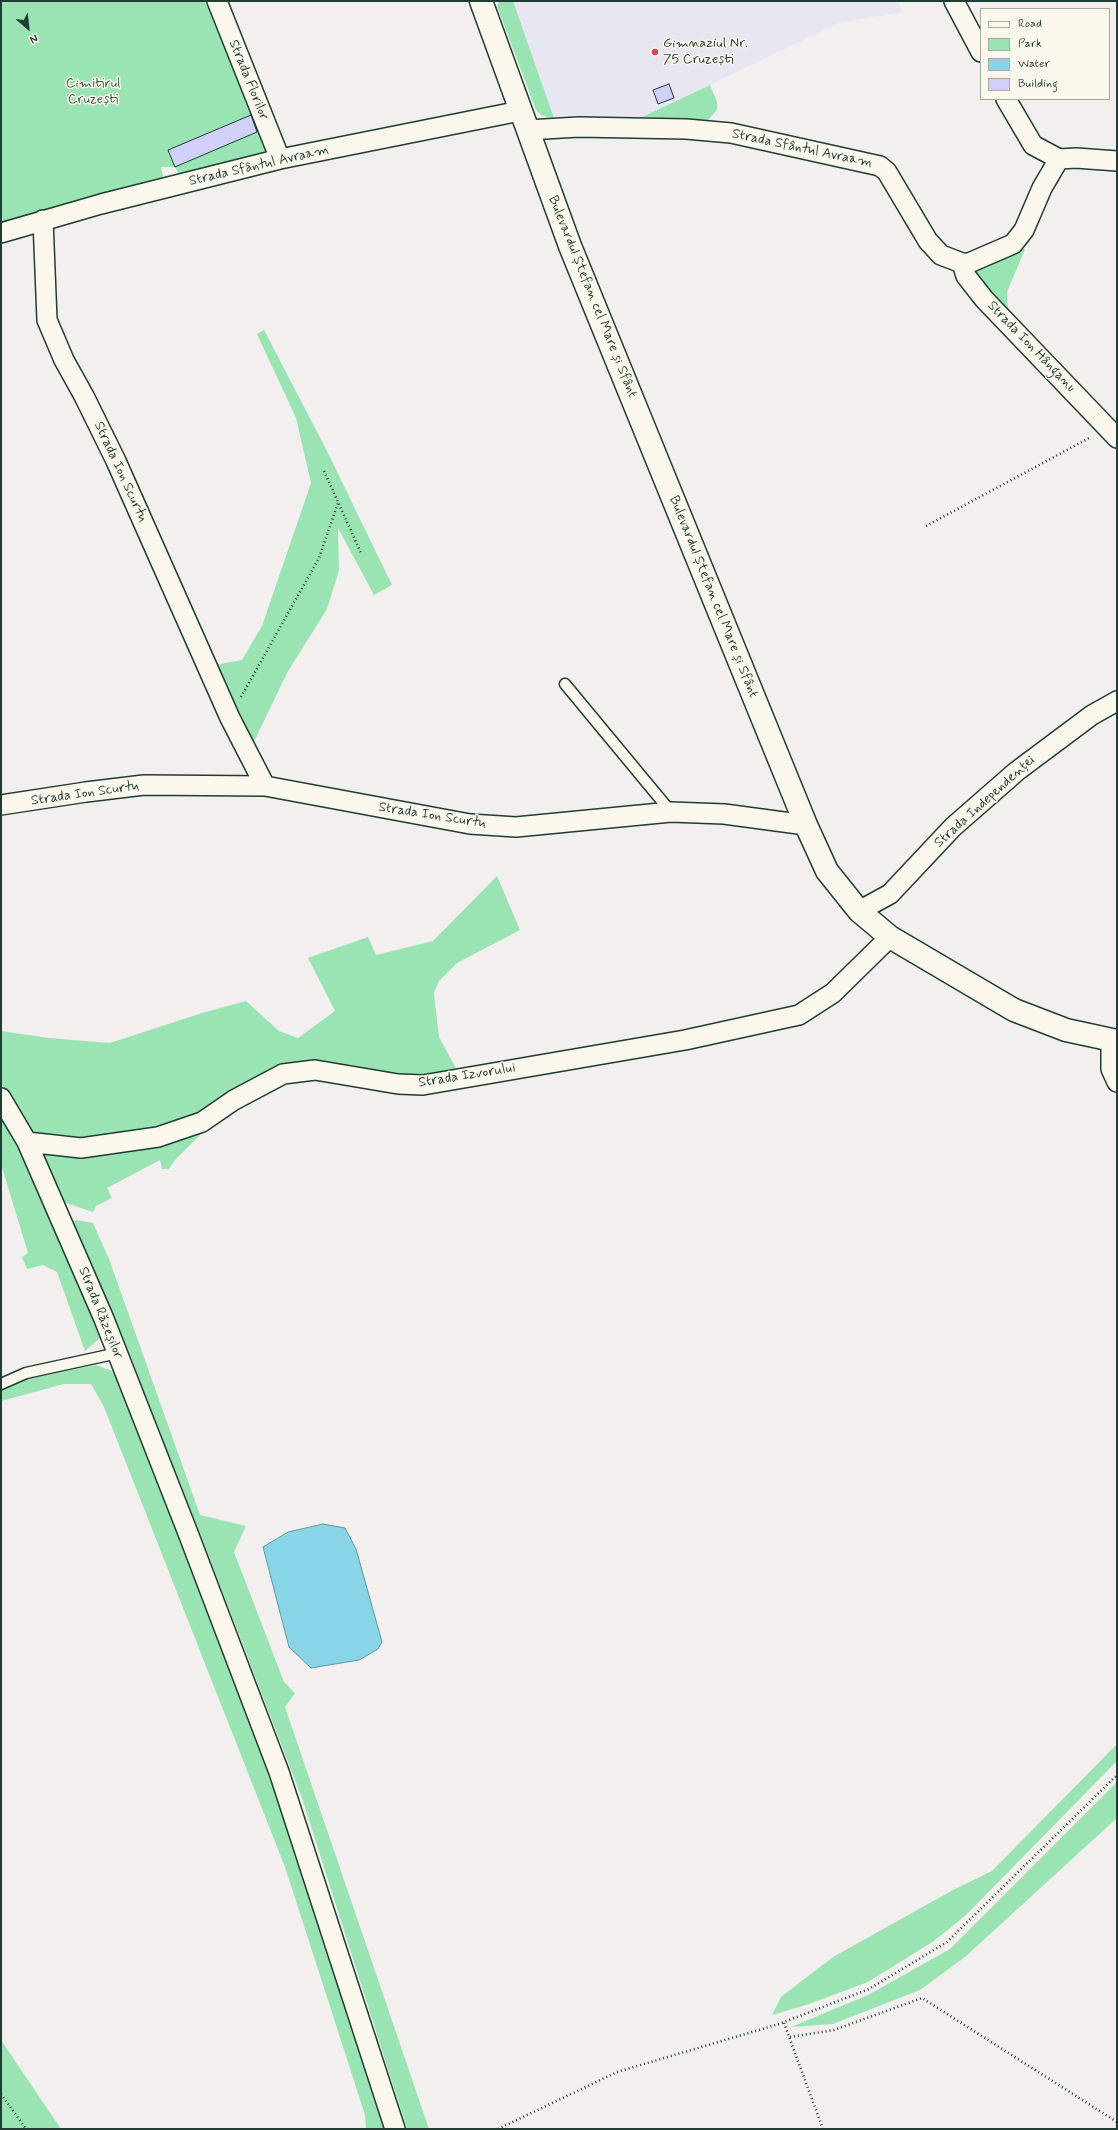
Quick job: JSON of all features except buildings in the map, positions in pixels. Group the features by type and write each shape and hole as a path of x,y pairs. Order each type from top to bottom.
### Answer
{"street":[{"name":"Strada Florilor","path":"217,1 280,159"},
{"name":"Bulevardul Ștefan cel Mare și Sfânt","path":"481,1 523,121 570,246 806,825 827,871 859,911 890,937 1014,1010 1066,1030 1114,1041"},
{"path":"954,1 980,50"},
{"path":"1007,100 1033,145 1059,159 1076,158 1117,161"},
{"name":"Strada Sfântul Avraam","path":"1,233 43,220 280,159 523,121 579,127 686,129 731,132 880,166 887,172 928,241 941,256 962,263"},
{"path":"962,263 969,262 1013,244 1024,230 1042,188 1059,159"},
{"name":"Strada Ion Scurtu","path":"43,220 47,320 64,360 84,396 116,462 230,718 265,786"},
{"name":"Strada Ion Hânganu","path":"962,263 966,276 984,299 1113,432"},
{"name":"Strada Independenței","path":"859,911 890,894 953,827 1017,771 1086,719 1117,701"},
{"name":"Strada Ion Scurtu","path":"1,806 86,792 144,785 265,786 470,824 516,827 671,812 724,814 806,825"},
{"name":"Strada Izvorului","path":"27,1142 81,1148 158,1137 202,1122 234,1100 283,1074 315,1070 398,1084 423,1085 685,1040 799,1015 833,993 890,937"},
{"path":"1114,1041 1111,1069 1117,1082"},
{"name":"Strada Răzeșilor","path":"1,1098 27,1142 118,1353 188,1533 279,1772 395,2129"}],"lane":[{"path":"565,684 671,812"},
{"path":"1,1384 26,1373 118,1353"}],"path":[{"path":"926,526 1113,432"},
{"path":"324,471 361,554"},
{"path":"230,718 319,558 338,503"},
{"path":"498,2129 617,2072 784,2023 869,1989 947,1942 1117,1775"},
{"path":"790,2037 834,2030 922,1998 1117,2122"},
{"path":"784,2023 823,2129"},
{"path":"1,2094 26,2129"}],"shaded area":[{"name":"Gimnaziul Nr. 75 Cruzești","path":"513,1 898,1 902,12 839,23 642,117 554,118"}],"green space":[{"name":"Cimitirul Cruzești","path":"1,1 205,1 267,150 262,156 180,176 175,167 161,167 163,176 159,184 1,227"},
{"path":"499,1 513,1 554,118 542,116 536,110 497,6"},
{"path":"710,85 717,102 717,110 707,121 642,117"},
{"path":"1017,249 1025,249 1007,292 1008,313 974,274 976,265"},
{"path":"264,330 326,449 392,585 374,595 338,528 339,570 327,609 287,673 251,748 214,665 242,660 262,626 311,483 296,418 257,334"},
{"path":"497,876 520,930 457,963 439,981 434,993 439,1037 457,1070 434,1075 403,1077 320,1065 159,1130 81,1142 41,1137 29,1131 1,1083 1,1031 49,1038 110,1043 202,1013 246,1001 279,1031 298,1038 335,1011 308,958 368,937 376,955 433,941"},
{"path":"1,1116 28,1155 101,1327 101,1337 85,1351 57,1272 43,1265 27,1269 22,1257 28,1253 1,1164"},
{"path":"212,1123 174,1161 169,1169 162,1169 160,1160 107,1188 112,1198 96,1206 93,1212 60,1201 37,1150"},
{"path":"77,1220 93,1223 109,1259 200,1515 246,1526 234,1552 284,1682 295,1693 285,1707 429,2129 407,2129 302,1798 194,1518 119,1333 69,1223"},
{"path":"96,1365 115,1372 267,1769 379,2103 386,2129 366,2129 365,2115 285,1867 104,1407 91,1384 64,1384 1,1401 1,1390 26,1379"},
{"path":"1117,1744 1117,1761 966,1915 934,1941 868,1982 809,2004 772,2015 781,1997 833,1957 953,1890 992,1871"},
{"path":"1117,1782 1117,1818 965,1957 920,1990 833,2024 791,2027 868,1995 950,1949"},
{"path":"1,2040 61,2129 1,2129"}],"water":[{"path":"323,1524 345,1528 356,1549 382,1642 378,1649 359,1660 311,1668 289,1647 263,1547 288,1532"}],"place":[{"name":"Gimnaziul Nr. 75 Cruzești","path":"655,52"}]}
